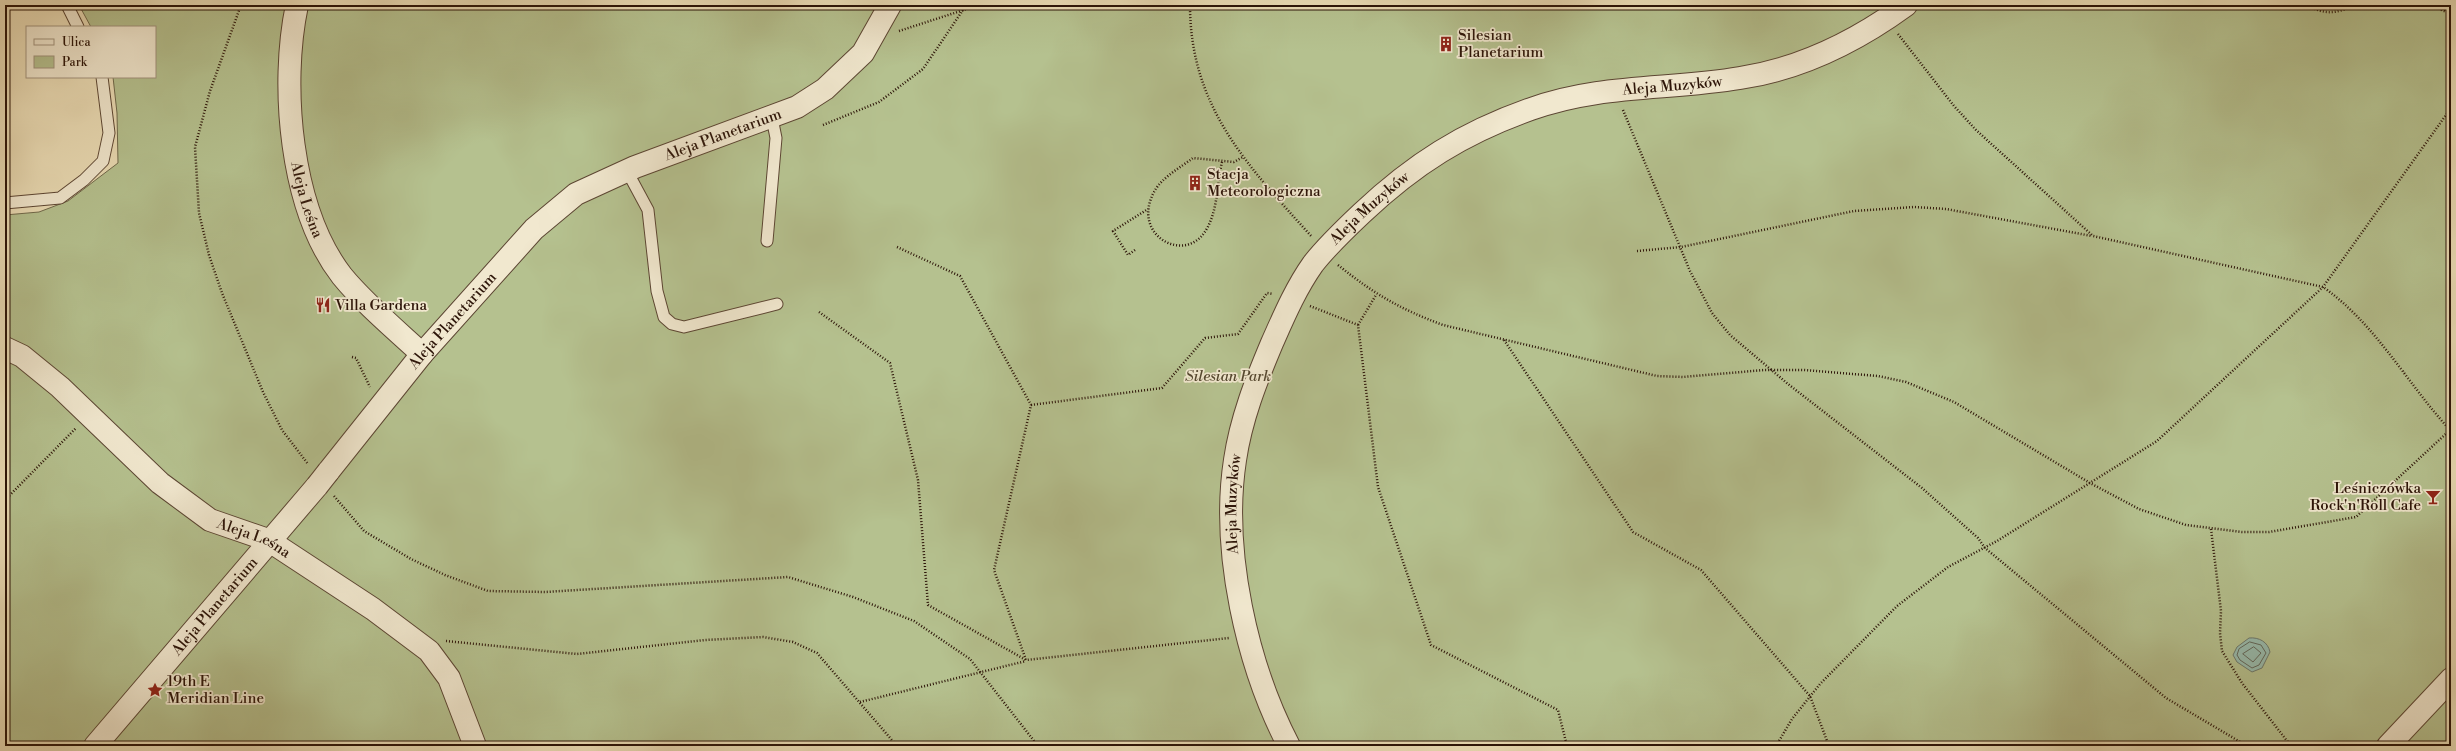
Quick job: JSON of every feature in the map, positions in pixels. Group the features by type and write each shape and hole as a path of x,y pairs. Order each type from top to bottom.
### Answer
{"street":[{"name":"Aleja Leśna","path":"297,5 289,57 290,111 300,178 315,229 327,253 342,276 422,354"},
{"name":"Aleja Planetarium","path":"96,746 268,540 322,480 422,354 534,229 576,194 627,171 772,118 797,107 825,89 863,53 877,31 890,5"},
{"name":"Aleja Muzyków","path":"1289,746 1261,682 1247,636 1234,555 1232,500 1234,462 1247,407 1274,337 1313,264 1383,193 1430,156 1474,133 1532,108 1594,92 1614,89 1728,80 1770,72 1836,47 1882,12 1906,5"},
{"name":"Aleja Leśna","path":"5,348 27,361 60,387 160,483 210,520 268,540 374,608 429,651 448,678 476,746"},
{"path":"2388,746 2451,679"}],"lane":[{"path":"67,5 78,26"},
{"path":"5,203 60,198 84,180 102,161 109,133 102,78"},
{"path":"767,241 776,138 772,118"},
{"path":"627,171 648,210 657,291 664,317 672,324 684,327 777,304"}],"path":[{"path":"241,5 210,91 195,147 199,213 209,255 222,293 263,392 282,430 364,531 411,559 444,575 488,591 545,592 788,577 853,597 914,621 970,659 1038,746"},
{"path":"877,31 891,34 979,5"},
{"path":"1190,5 1191,32 1202,81 1219,122 1243,157 1324,252 1376,295 1417,316 1442,326 1656,376 1683,377 1773,370 1823,370 1878,376 1922,387 1965,408 2090,483 2133,506 2164,519 2211,529 2269,532 2356,517 2451,431 2368,330 2338,298 2323,287 2093,236 1946,209 1914,207 1854,211 1681,247 1637,251"},
{"path":"2306,5 2324,13 2334,13 2356,5"},
{"path":"2430,5 2451,14"},
{"path":"823,125 879,102 923,69 963,10"},
{"path":"1882,12 1950,100 1976,130 2093,236"},
{"path":"1614,89 1702,297 1721,326 1773,370 1922,488 1978,538 1985,548 2166,698 2247,746"},
{"path":"1776,746 1792,719 1810,696 1836,666 1897,606 1948,567 1985,548 2157,441 2323,287 2451,108"},
{"path":"1222,162 1211,220 1199,239 1190,244 1178,245 1166,242 1155,234 1148,222 1149,209 1155,190 1193,158 1234,162 1243,157"},
{"path":"1135,250 1128,255 1113,230 1149,209"},
{"path":"897,247 960,276 1031,405 994,570 1026,660"},
{"path":"1031,405 1162,388 1205,338 1238,334 1267,293 1293,300 1358,325"},
{"path":"1376,295 1358,325 1378,487 1431,645 1558,710 1567,746"},
{"path":"819,312 890,363 918,480 928,605 1026,660"},
{"path":"1504,340 1633,532 1701,570 1810,696 1829,746"},
{"path":"352,357 356,358 364,378 381,407"},
{"path":"5,500 89,415"},
{"path":"2211,529 2221,611 2220,633 2222,651 2242,683 2291,746"},
{"path":"860,702 1026,660 1247,636"},
{"path":"429,651 442,640 577,654 705,640 763,637 793,642 817,653 897,746"}],"green space":[{"name":"Silesian Park","path":"79,5 2451,5 2451,746 5,746 5,215 39,212 68,201 118,163 117,113 113,78 156,78 156,26 90,26"}],"water":[{"path":"2249,638 2260,639 2267,645 2270,652 2262,668 2252,672 2237,662 2233,655 2237,647"}],"place":[{"name":"Silesian Planetarium","path":"1446,44"},
{"name":"Stacja Meteorologiczna","path":"1195,183"},
{"name":"Villa Gardena","path":"323,305"},
{"name":"Leśniczówka Rock'n'Roll Cafe","path":"2433,497"},
{"name":"19th E Meridian Line","path":"155,690"}]}
